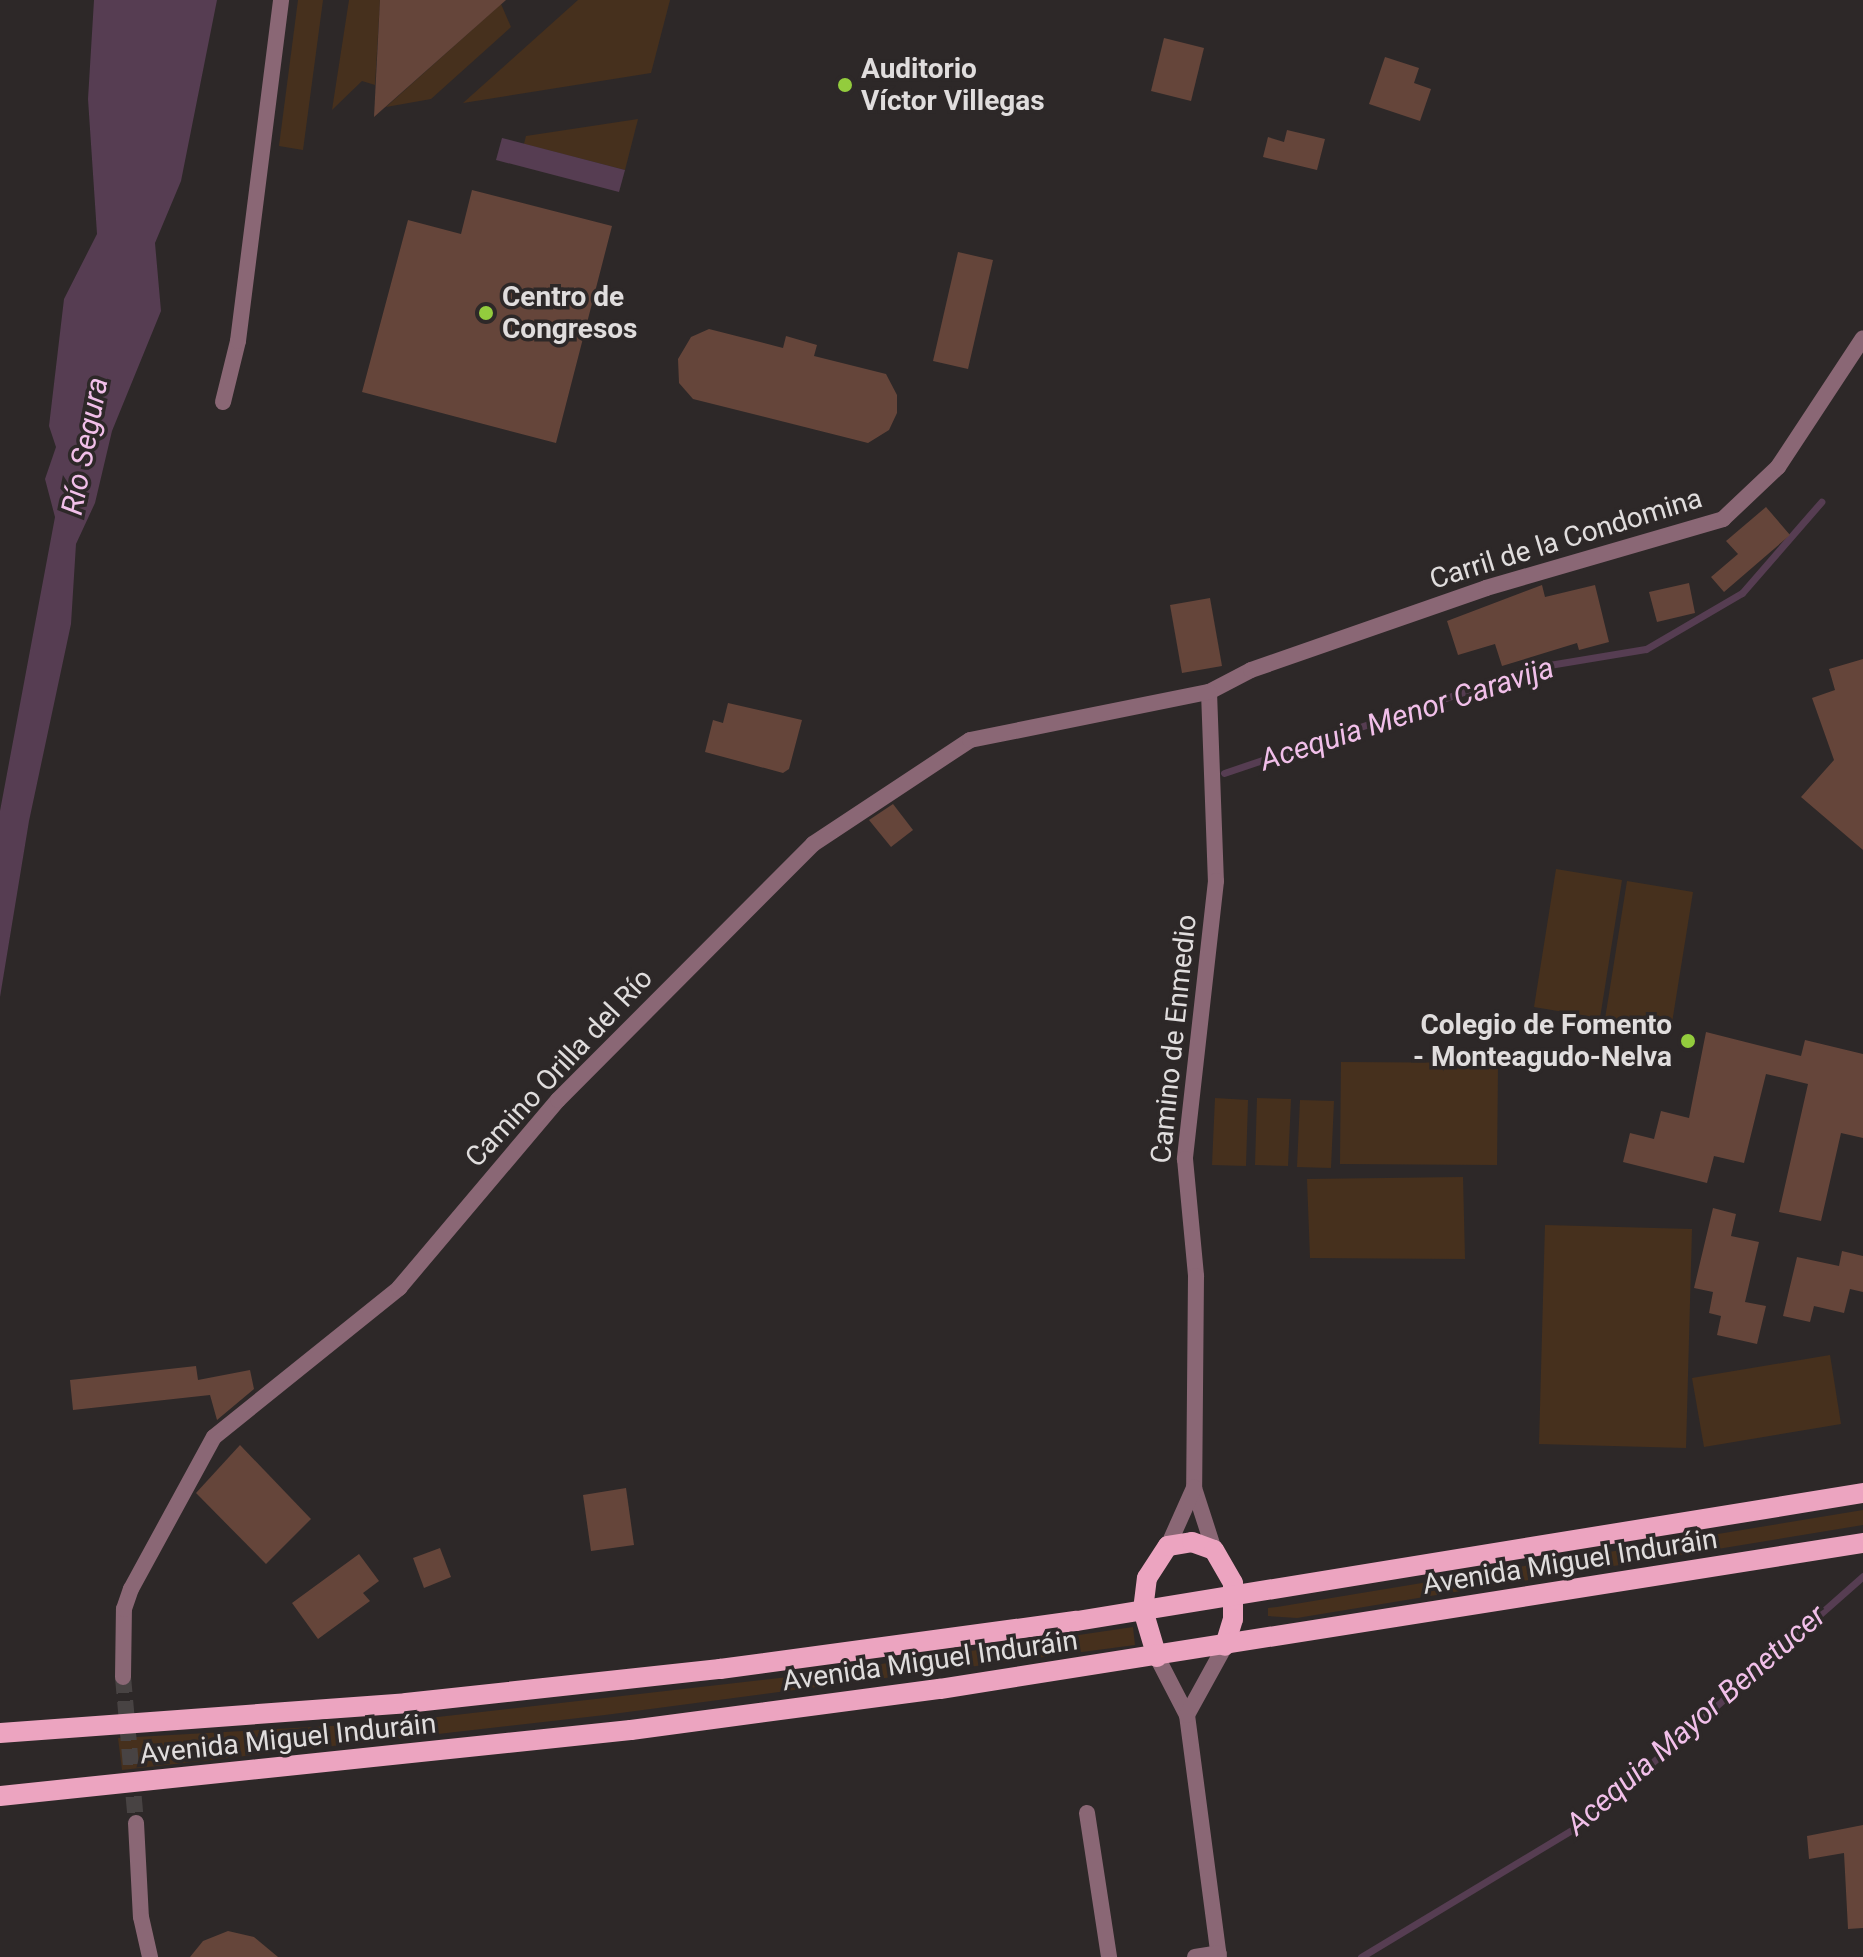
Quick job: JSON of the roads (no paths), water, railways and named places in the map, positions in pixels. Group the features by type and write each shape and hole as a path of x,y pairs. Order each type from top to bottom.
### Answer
{"main road":[{"name":"Avenida Miguel Induráin","path":"0,1733 406,1703 574,1686 1143,1610 1863,1493"},
{"path":"1157,1657 1143,1610 1147,1578 1168,1546 1192,1542 1214,1550 1234,1595 1225,1646"},
{"name":"Avenida Miguel Induráin","path":"0,1796 631,1730 1157,1657 1863,1543"}],"street":[{"path":"223,402 238,341 281,0"},
{"name":"Carril de la Condomina","path":"1209,692 1251,670 1486,588 1723,519 1778,467 1863,338"},
{"name":"Camino de Enmedio","path":"1194,1488 1196,1276 1185,1159 1216,881 1209,692"},
{"name":"Camino Orilla del Río","path":"123,1677 124,1609 131,1589 214,1437 399,1288 558,1100 813,844 970,740 1209,692"},
{"path":"1168,1546 1194,1488"},
{"path":"1194,1488 1214,1550"},
{"path":"1187,1715 1225,1646"},
{"path":"1157,1657 1187,1715 1219,1955 1195,1957"},
{"path":"1087,1813 1109,1957"},
{"path":"136,1823 141,1917 150,1957"}],"water":[{"name":"Río Segura","path":"94,0 217,0 181,181 155,243 161,311 112,431 95,503 76,544 71,624 29,821 0,997 0,811 55,517 45,479 56,447 49,426 64,299 97,234 88,99"},
{"path":"502,138 625,170 619,192 496,160"}],"waterway":[{"name":"Acequia Menor Caravija","path":"1224,773 1537,667 1646,649 1742,593 1821,502"},
{"name":"Acequia Mayor Benetucer","path":"1361,1957 1585,1822 1863,1576"}],"tunnel":[{"path":"123,1677 136,1823"}],"place":[{"name":"Auditorio Víctor Villegas","path":"845,85"},
{"name":"Centro de Congresos","path":"486,313"},
{"name":"Colegio de Fomento - Monteagudo-Nelva","path":"1688,1041"}]}
